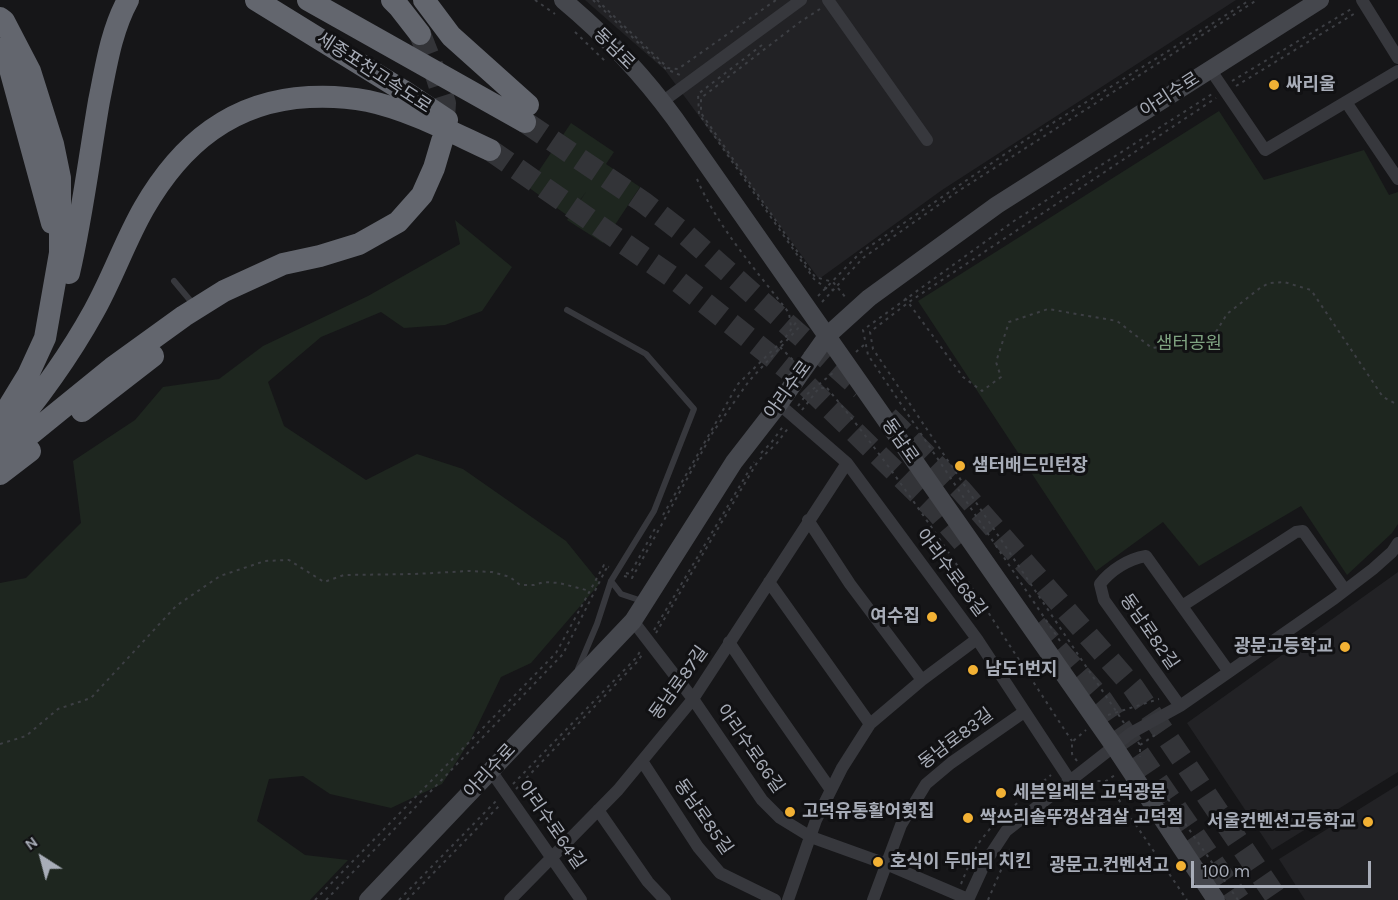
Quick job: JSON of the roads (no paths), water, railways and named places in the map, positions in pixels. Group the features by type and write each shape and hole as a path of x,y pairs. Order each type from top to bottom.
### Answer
{"highway":[{"path":"0,421 28,375 67,283 77,237 108,52 128,0"},
{"name":"세종포천고속도로","path":"0,444 65,360 94,310 142,210 163,178 185,151 209,131 234,116 246,109 272,101 318,97 346,98 368,101 393,109 431,123 490,150 402,90 256,0"},
{"name":"세종포천고속도로","path":"308,0 527,113 451,36 424,0"},
{"path":"392,0 420,34"},
{"path":"0,18 4,21 30,71 53,144 60,178 60,254 45,338"},
{"path":"0,49 10,69 60,254"},
{"path":"0,456 112,368 196,308 224,291 283,264 359,244 398,222 423,195 442,141"},
{"path":"0,474 163,348 196,308"}],"main road":[{"name":"동남로","path":"563,0 580,14 644,79 662,102 1114,746 1216,900"},
{"name":"아리수로","path":"368,900 633,621 734,462 785,410 827,336 869,298 997,206 1320,0"}],"street":[{"path":"828,0 927,140"},
{"path":"1363,3 1398,58"},
{"path":"662,102 804,6"},
{"path":"1210,69 1265,150 1398,71"},
{"path":"1346,102 1398,179"},
{"name":"아리수로68길","path":"785,410 847,463 977,639 1071,782"},
{"name":"동남로87길","path":"510,900 598,810 693,699 847,463"},
{"path":"808,520 850,584 922,681"},
{"path":"1182,606 1296,532 1303,531 1345,590"},
{"path":"968,900 984,863 1006,831 1131,733 1180,706 1345,590 1385,558 1398,543"},
{"name":"동남로82길","path":"1180,706 1104,600 1100,584 1108,574 1136,558 1146,556 1229,672"},
{"path":"769,582 870,724"},
{"name":"아리수로66길","path":"633,621 693,699 762,800 780,818 811,837 886,864 968,900"},
{"path":"788,900 816,820 842,768 870,724 977,639"},
{"path":"729,642 831,790"},
{"name":"동남로83길","path":"873,900 901,825 926,784 951,763 1024,711"},
{"name":"동남로85길","path":"642,761 698,847 720,873 776,900"},
{"name":"아리수로64길","path":"491,771 581,900"},
{"path":"598,810 648,882 665,900"}],"lane":[{"path":"174,281 196,308"},
{"path":"567,310 646,354 694,409 654,511 611,581 597,624 572,685"},
{"path":"611,581 621,594 645,602"}],"tunnel":[{"path":"420,34 445,103 443,134"},
{"path":"525,122 643,202 685,234 861,389"},
{"path":"490,150 675,279 801,380 935,510 969,549"},
{"path":"888,417 961,490 1133,687 1278,900"},
{"path":"1036,625 1102,700 1239,900"}],"place":[{"name":"싸리울","path":"1274,85"},
{"name":"샘터배드민턴장","path":"960,466"},
{"name":"여수집","path":"932,617"},
{"name":"광문고등학교","path":"1345,647"},
{"name":"남도1번지","path":"973,670"},
{"name":"세븐일레븐 고덕광문","path":"1001,793"},
{"name":"고덕유통활어횟집","path":"790,812"},
{"name":"싹쓰리솥뚜껑삼겹살 고덕점","path":"968,818"},
{"name":"서울컨벤션고등학교","path":"1368,822"},
{"name":"호식이 두마리 치킨","path":"878,862"},
{"name":"광문고.컨벤션고","path":"1181,866"}],"park label":[{"name":"샘터공원","path":"1189,344"}]}
